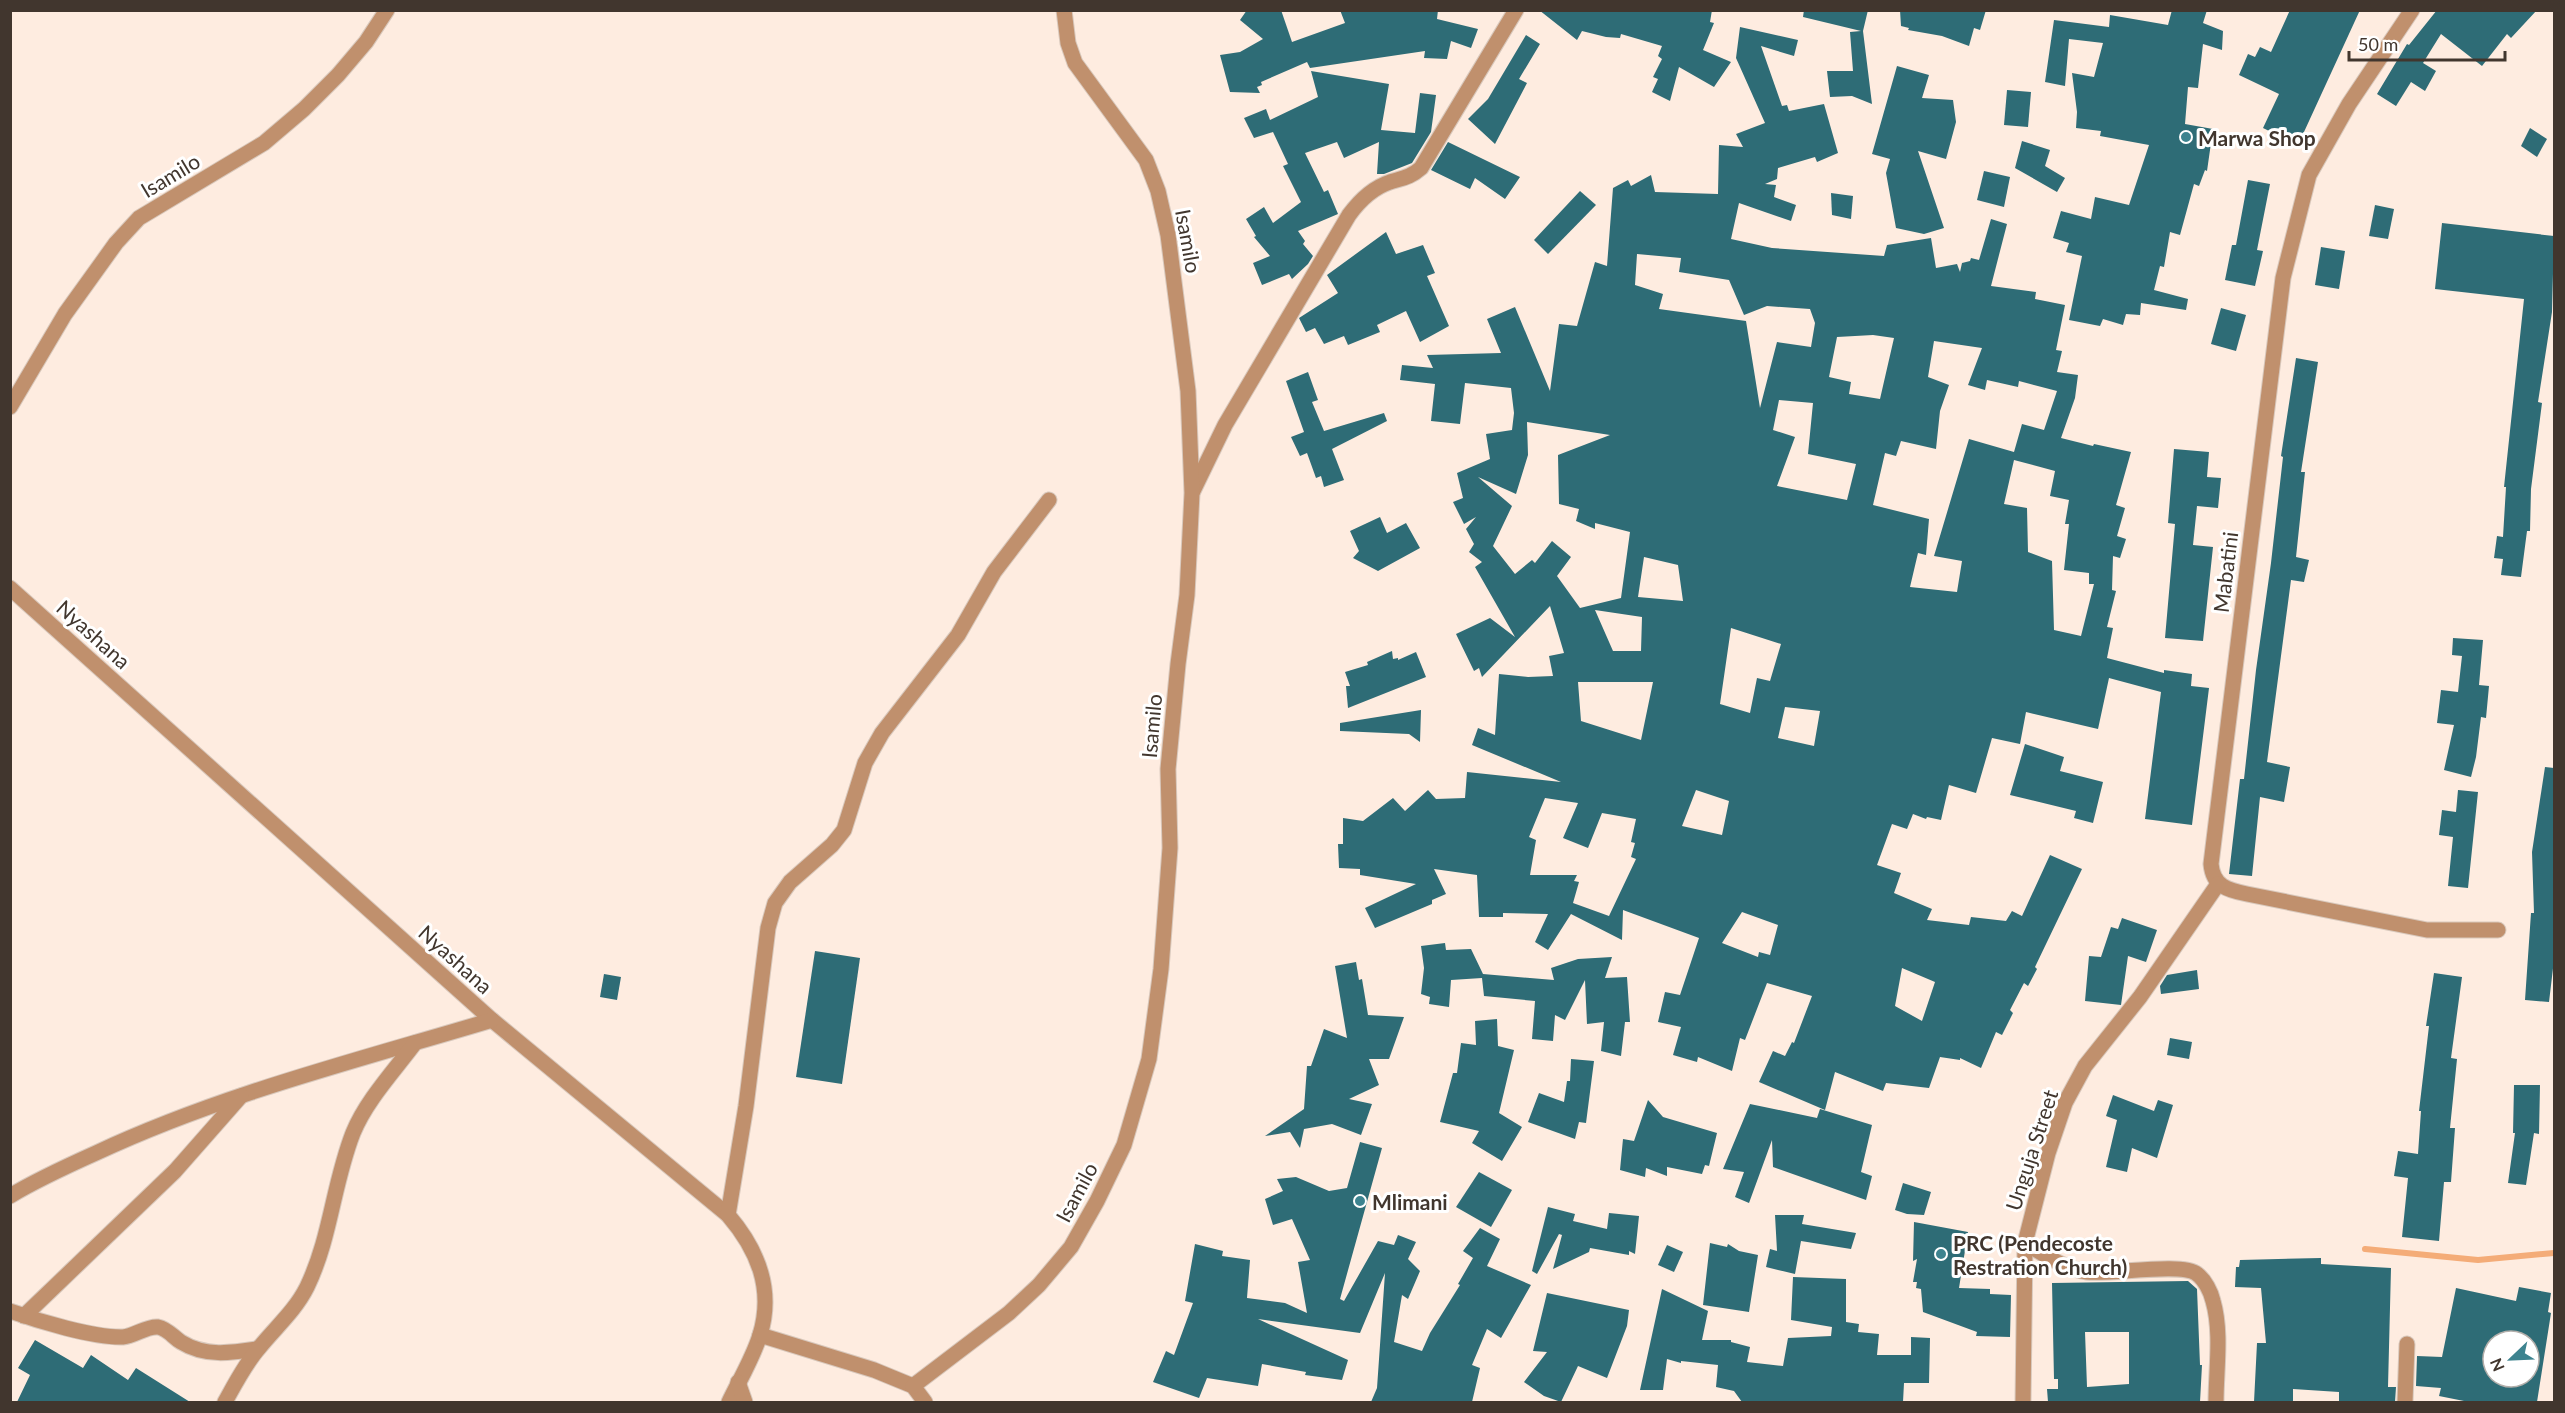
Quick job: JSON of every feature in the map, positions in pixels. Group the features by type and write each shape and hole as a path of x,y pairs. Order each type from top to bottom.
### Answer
{"street":[{"name":"Isamilo","path":"10,407 70,305 116,243 139,218 264,143 304,109 338,75 366,42 387,10"},
{"name":"Isamilo","path":"913,1386 1009,1313 1039,1285 1071,1247 1097,1201 1124,1145 1149,1059 1161,969 1170,848 1168,769 1187,595 1192,494 1188,391 1168,235 1158,191 1146,160 1075,63 1068,43 1064,10"},
{"path":"1192,494 1225,425 1349,215 1362,198 1377,188 1412,176 1420,168 1516,10"},
{"name":"Mabatini","path":"2218,884 2212,874 2211,864 2283,278 2309,175 2349,104 2412,10"},
{"path":"728,1215 746,1106 768,928 776,903 790,882 832,845 844,830 865,763 882,733 952,643 994,572 1049,500"},
{"name":"Nyashana","path":"10,588 492,1020 728,1215 747,1237 763,1274 765,1304 760,1335 729,1402"},
{"path":"2218,884 2228,890 2427,930 2498,930"},
{"name":"Unguja Street","path":"2023,1402 2025,1243 2048,1153 2065,1103 2085,1066 2140,997 2218,884"},
{"path":"10,1196 32,1182 148,1128 243,1095 492,1020"},
{"path":"225,1402 257,1349 290,1313 306,1290 320,1258 353,1132 367,1108 415,1043"},
{"path":"17,1313 175,1171 243,1095"},
{"path":"2025,1243 2068,1268 2088,1272 2181,1269 2196,1272 2206,1284 2213,1299 2216,1317 2216,1402"},
{"path":"17,1313 68,1328 123,1336 159,1327 194,1348 207,1352 225,1354 257,1349"},
{"path":"760,1335 874,1370 913,1386 925,1402"},
{"path":"2405,1402 2407,1344"},
{"path":"738,1382 745,1402"}],"building":[{"path":"1247,10 1281,10 1292,42 1345,23 1340,10 1438,10 1437,19 1478,29 1471,48 1451,41 1447,59 1424,58 1425,51 1310,68 1307,62 1261,82 1262,85 1257,87 1260,93 1230,92 1220,55 1240,52 1263,39 1240,20"},
{"path":"1539,10 1712,10 1710,22 1714,23 1703,50 1731,62 1714,87 1679,67 1670,101 1652,92 1658,79 1653,77 1662,59 1658,56 1662,46 1621,34 1620,38 1606,37 1582,31 1577,40"},
{"path":"1804,10 1868,10 1863,31 1872,104 1852,96 1830,97 1827,71 1853,71 1850,32 1861,31 1803,17"},
{"path":"1900,10 1986,10 1980,30 1974,28 1969,46 1942,36 1908,30 1909,28 1901,26"},
{"path":"2172,10 2207,10 2203,23 2223,31 2222,50 2203,44 2198,88 2188,87 2185,124 2213,129 2207,171 2205,170 2199,186 2194,184 2180,235 2170,232 2164,267 2160,266 2154,290 2188,299 2186,310 2141,303 2140,315 2126,314 2123,325 2103,319 2100,326 2069,320 2082,256 2066,252 2069,243 2053,238 2061,211 2091,219 2095,197 2129,205 2149,145 2100,136 2101,131 2076,128 2077,112 2072,73 2094,77 2103,43 2069,39 2065,86 2045,82 2054,20 2109,27 2110,15 2168,25"},
{"path":"2290,10 2360,10 2298,145 2263,128 2279,94 2239,75 2248,54 2255,57 2260,47 2271,52"},
{"path":"2437,10 2537,10 2511,38 2507,34 2482,66 2441,34 2423,63 2436,71 2425,91 2411,82 2396,106 2377,94 2407,44 2409,45"},
{"path":"1740,27 1798,40 1794,56 1761,46 1782,106 1787,105 1789,111 1824,104 1838,153 1817,162 1815,157 1778,168 1777,179 1765,184 1776,185 1774,197 1796,205 1791,221 1739,203 1731,239 1772,248 1884,256 1887,245 1931,238 1936,268 1957,264 1960,272 1962,263 1970,261 1971,258 1979,260 1991,219 2007,224 1991,286 2036,292 2035,299 2065,305 2056,350 2062,351 2057,372 2078,375 2075,398 2061,438 2131,452 2116,505 2125,508 2117,536 2126,539 2120,558 2113,556 2112,590 2116,591 2107,627 2113,628 2107,658 2164,673 2164,670 2192,674 2191,686 2209,688 2192,825 2145,819 2161,692 2109,678 2098,729 2026,712 2020,744 1992,738 1976,793 1949,785 1941,820 1927,817 1926,819 1913,814 1907,829 1892,824 1877,865 1901,873 1894,893 1932,909 1927,920 1969,925 1971,917 2006,921 2012,911 2022,916 2050,855 2082,869 2035,967 2037,969 2028,986 2024,983 2010,1010 2013,1013 2002,1035 1996,1032 1981,1068 1960,1058 1960,1060 1940,1057 1929,1088 1886,1083 1883,1091 1835,1072 1825,1110 1759,1082 1773,1051 1785,1056 1792,1042 1794,1043 1812,996 1767,983 1745,1040 1740,1038 1732,1071 1698,1057 1697,1062 1673,1055 1681,1027 1658,1022 1665,992 1680,995 1699,938 1623,910 1622,940 1571,914 1548,950 1535,942 1548,914 1503,913 1503,917 1479,917 1477,875 1434,869 1446,894 1432,900 1432,904 1375,928 1365,908 1416,884 1360,875 1360,869 1339,868 1338,844 1343,844 1343,818 1363,821 1393,798 1405,811 1428,790 1436,799 1465,798 1467,772 1561,782 1472,745 1478,728 1495,735 1499,674 1528,677 1553,676 1549,656 1564,653 1550,606 1482,677 1479,668 1474,671 1456,634 1490,618 1515,637 1475,567 1482,562 1469,552 1474,544 1466,529 1476,517 1464,524 1453,502 1463,498 1457,473 1490,459 1486,434 1512,430 1514,413 1511,388 1465,383 1460,424 1431,421 1435,384 1400,380 1402,365 1433,368 1427,355 1501,353 1487,319 1515,307 1550,391 1559,324 1577,326 1595,262 1607,266 1613,188 1628,180 1631,186 1651,175 1655,192 1718,194 1719,145 1743,147 1736,134 1765,123 1736,58","holes":["1637,254 1681,258 1679,272 1729,280 1744,315 1767,306 1810,309 1815,323 1811,347 1777,342 1760,408 1746,321 1659,309 1663,294 1635,285","1873,335 1894,338 1880,399 1849,394 1851,382 1829,377 1837,337","1934,341 1982,348 1968,385 1985,390 1987,380 2018,387 2019,381 2057,391 2044,430 2022,424 2014,452 1969,439 1934,556 1962,561 1957,592 1910,587 1918,553 1926,555 1929,519 1873,505 1885,453 1896,456 1901,441 1936,449 1940,411 1949,385 1928,377","1779,400 1813,403 1808,454 1856,464 1847,500 1777,486 1795,437 1773,430","1527,422 1610,435 1558,455 1559,504 1579,509 1576,521 1595,529 1595,523 1630,532 1621,598 1580,608 1557,576 1571,557 1552,541 1535,563 1532,560 1515,574 1493,546 1512,506 1478,477 1516,494 1528,455","2014,460 2055,471 2050,496 2069,500 2065,524 2069,524 2064,570 2089,573 2089,584 2094,584 2081,636 2054,630 2052,561 2028,552 2027,508 2004,504","1644,557 1678,565 1683,601 1638,597","1595,610 1642,617 1641,651 1613,651","1731,628 1781,644 1770,681 1757,678 1750,713 1720,704","1578,682 1653,682 1641,740 1581,721","1785,707 1820,711 1814,746 1778,738","1696,790 1729,801 1722,835 1682,826","1545,798 1578,803 1563,838 1588,848 1602,813 1636,819 1631,842 1635,843 1631,857 1636,859 1609,916 1573,903 1579,882 1574,881 1577,875 1530,875 1536,840 1529,837","1742,912 1778,925 1770,955 1759,952 1758,957 1722,943","1902,968 1935,982 1922,1021 1895,1006"]},
{"path":"1526,35 1540,44 1519,79 1527,83 1495,144 1468,119 1488,99"},
{"path":"1897,66 1929,75 1922,98 1953,100 1956,122 1946,159 1918,151 1944,228 1924,234 1896,228 1886,173 1890,159 1872,154"},
{"path":"1311,71 1389,84 1381,130 1415,133 1420,93 1436,95 1431,132 1412,163 1384,174 1377,174 1379,142 1344,158 1337,142 1305,153 1324,192 1328,190 1338,214 1298,231 1305,241 1303,244 1313,256 1292,279 1289,274 1262,285 1253,263 1270,256 1254,237 1256,236 1246,219 1264,207 1273,223 1301,202 1283,166 1288,164 1273,132 1254,138 1244,118 1266,109 1270,120 1318,97"},
{"path":"2007,90 2031,92 2028,127 2004,125"},
{"path":"2530,128 2547,139 2537,157 2521,146"},
{"path":"2022,141 2050,150 2045,166 2065,178 2057,192 2015,168"},
{"path":"1448,142 1520,177 1505,199 1475,178 1470,189 1431,170"},
{"path":"1984,171 2010,177 2004,207 1977,200"},
{"path":"2248,180 2270,184 2257,250 2263,251 2255,286 2225,280 2232,245 2236,245"},
{"path":"1580,191 1596,205 1548,254 1534,240"},
{"path":"1831,193 1853,196 1851,219 1832,215"},
{"path":"2375,205 2394,209 2388,239 2369,236"},
{"path":"2442,223 2554,236 2552,312 2538,402 2542,403 2531,489 2530,531 2527,531 2521,577 2501,575 2503,559 2494,558 2497,536 2503,537 2506,487 2504,487 2524,299 2435,289"},
{"path":"1386,232 1396,254 1423,245 1435,273 1427,276 1449,326 1420,342 1406,311 1377,325 1380,332 1348,345 1344,336 1324,344 1315,328 1306,332 1299,318 1338,293 1327,275"},
{"path":"2321,247 2345,251 2339,289 2315,285"},
{"path":"2221,308 2246,315 2236,351 2211,344"},
{"path":"2296,358 2318,362 2301,472 2305,472 2296,557 2309,560 2304,582 2291,580 2267,762 2290,767 2284,802 2260,797 2252,876 2229,874 2240,779 2244,779 2271,563 2283,457 2281,456"},
{"path":"1308,372 1318,400 1312,402 1324,431 1384,413 1387,421 1332,449 1344,480 1324,487 1321,476 1316,478 1307,453 1300,456 1291,437 1304,432 1286,381"},
{"path":"2174,449 2209,452 2207,477 2221,478 2218,508 2197,506 2193,545 2213,547 2203,641 2165,638 2175,524 2168,523"},
{"path":"1380,517 1387,533 1406,523 1420,548 1378,571 1353,558 1359,551 1350,531"},
{"path":"2453,638 2483,640 2479,685 2489,686 2486,718 2481,717 2471,777 2444,770 2454,725 2437,723 2441,690 2458,692 2462,656 2452,655"},
{"path":"1392,651 1393,659 1398,658 1398,660 1416,652 1426,677 1348,708 1346,686 1350,686 1345,672 1368,665 1367,662"},
{"path":"1421,710 1420,742 1409,734 1340,731 1340,723"},
{"path":"2025,744 2064,757 2060,771 2103,782 2093,823 2074,818 2076,811 2010,795"},
{"path":"2545,767 2554,768 2554,960 2549,1002 2525,1000 2531,913 2534,913 2532,852"},
{"path":"2458,790 2478,792 2468,888 2448,886 2453,837 2439,835 2442,810 2456,812"},
{"path":"2122,918 2157,930 2146,962 2128,956 2121,1005 2085,1001 2089,956 2101,957 2111,927 2118,929"},
{"path":"1445,943 1446,950 1471,949 1483,974 1554,980 1551,968 1578,959 1612,957 1605,978 1627,977 1630,1022 1625,1022 1621,1056 1601,1051 1604,1022 1587,1024 1585,980 1565,1020 1555,1015 1553,1041 1532,1039 1535,1001 1484,996 1482,978 1451,980 1449,1007 1429,1004 1430,997 1421,994 1424,968 1421,946"},
{"path":"815,951 860,958 842,1084 796,1077"},
{"path":"1356,962 1359,980 1362,979 1368,1015 1404,1017 1389,1059 1369,1059 1379,1085 1349,1099 1372,1104 1361,1135 1332,1124 1304,1129 1300,1148 1290,1132 1265,1136 1304,1109 1307,1066 1311,1066 1324,1029 1347,1038 1335,966"},
{"path":"2197,970 2199,989 2161,994 2160,986 2167,975"},
{"path":"2434,973 2462,977 2451,1058 2457,1059 2450,1128 2455,1128 2451,1182 2444,1182 2439,1241 2402,1237 2408,1178 2394,1176 2398,1151 2418,1154 2421,1111 2419,1111 2429,1026 2426,1026"},
{"path":"604,974 621,977 617,1000 600,997"},
{"path":"1497,1019 1498,1046 1514,1050 1499,1113 1522,1127 1502,1161 1472,1143 1479,1131 1440,1122 1453,1073 1457,1073 1461,1043 1476,1045 1475,1021"},
{"path":"2170,1038 2192,1042 2189,1059 2167,1055"},
{"path":"1571,1059 1594,1061 1586,1123 1579,1122 1575,1139 1528,1122 1539,1093 1564,1102 1567,1081 1570,1081"},
{"path":"2514,1085 2540,1085 2539,1134 2534,1133 2526,1185 2508,1183 2515,1133 2513,1133"},
{"path":"2113,1095 2154,1111 2158,1100 2173,1105 2157,1158 2132,1148 2127,1172 2106,1167 2117,1120 2106,1116"},
{"path":"1648,1100 1663,1117 1717,1133 1709,1166 1705,1165 1702,1174 1667,1167 1667,1176 1646,1168 1645,1177 1620,1170 1623,1139 1634,1141"},
{"path":"1750,1104 1817,1118 1820,1109 1872,1125 1861,1172 1872,1176 1866,1200 1773,1167 1772,1140 1749,1203 1735,1197 1744,1172 1723,1169"},
{"path":"1360,1142 1382,1148 1340,1299 1344,1301 1378,1241 1394,1245 1398,1235 1416,1242 1408,1259 1420,1271 1408,1299 1402,1295 1394,1342 1422,1351 1473,1258 1463,1251 1480,1228 1500,1239 1487,1266 1531,1285 1501,1338 1487,1329 1472,1365 1480,1368 1472,1402 1371,1402 1377,1388 1385,1273 1360,1333 1258,1319 1348,1360 1342,1380 1305,1375 1306,1372 1262,1364 1258,1386 1207,1378 1199,1398 1153,1382 1166,1351 1174,1355 1193,1303 1185,1301 1195,1244 1223,1251 1222,1256 1250,1260 1247,1298 1285,1303 1307,1313 1298,1262 1310,1260 1292,1219 1273,1225 1265,1199 1283,1191 1277,1179 1296,1177 1329,1191 1347,1188"},
{"path":"1479,1172 1512,1190 1491,1227 1456,1207"},
{"path":"1903,1183 1931,1192 1924,1215 1907,1214 1895,1210"},
{"path":"1548,1207 1575,1214 1573,1221 1607,1229 1609,1213 1639,1216 1635,1254 1629,1251 1629,1255 1590,1248 1589,1252 1553,1269 1562,1235 1559,1234 1537,1274 1532,1271"},
{"path":"1775,1215 1804,1215 1802,1224 1856,1233 1851,1249 1801,1241 1795,1274 1766,1267 1770,1249 1777,1251"},
{"path":"1914,1222 1968,1232 1959,1288 1990,1289 1990,1294 2011,1295 2010,1337 1976,1336 1977,1332 1923,1312 1921,1289 1916,1288 1917,1282 1913,1282 1917,1259 1913,1261"},
{"path":"1710,1243 1727,1247 1728,1244 1739,1251 1758,1255 1749,1312 1703,1305"},
{"path":"1667,1245 1683,1252 1674,1272 1658,1265"},
{"path":"2321,1258 2321,1264 2391,1268 2388,1387 2396,1387 2395,1402 2339,1402 2339,1392 2293,1389 2293,1402 2254,1402 2257,1343 2266,1343 2261,1288 2235,1287 2236,1267 2239,1267 2240,1260"},
{"path":"1793,1277 1846,1279 1846,1322 1859,1324 1858,1332 1879,1334 1877,1355 1911,1355 1911,1337 1930,1338 1929,1383 1904,1383 1903,1402 1742,1402 1734,1391 1716,1387 1718,1365 1681,1361 1681,1363 1667,1359 1663,1390 1640,1390 1662,1289 1708,1311 1702,1340 1731,1340 1731,1342 1750,1347 1747,1362 1783,1366 1788,1338 1831,1336 1832,1327 1791,1320"},
{"path":"2188,1281 2197,1289 2200,1365 2202,1365 2200,1402 2048,1402 2047,1389 2058,1389 2058,1379 2054,1379 2052,1283","holes":["2085,1332 2129,1332 2129,1384 2087,1387"]},
{"path":"2519,1287 2551,1293 2548,1312 2551,1313 2541,1377 2541,1329 2481,1329 2481,1389 2539,1389 2537,1402 2469,1402 2439,1396 2441,1388 2416,1386 2417,1356 2442,1357 2456,1288 2516,1301"},
{"path":"1547,1293 1629,1310 1627,1326 1607,1378 1578,1366 1561,1402 1544,1396 1524,1382 1547,1352 1533,1351"},
{"path":"35,1340 83,1368 91,1355 128,1380 136,1368 190,1402 17,1402 30,1375 18,1368"}],"waterway":[{"path":"2365,1249 2478,1260 2554,1253"}],"place":[{"name":"Marwa Shop","path":"2186,137"},
{"name":"Mlimani","path":"1360,1201"},
{"name":"PRC (Pendecoste Restration Church)","path":"1941,1254"}]}
